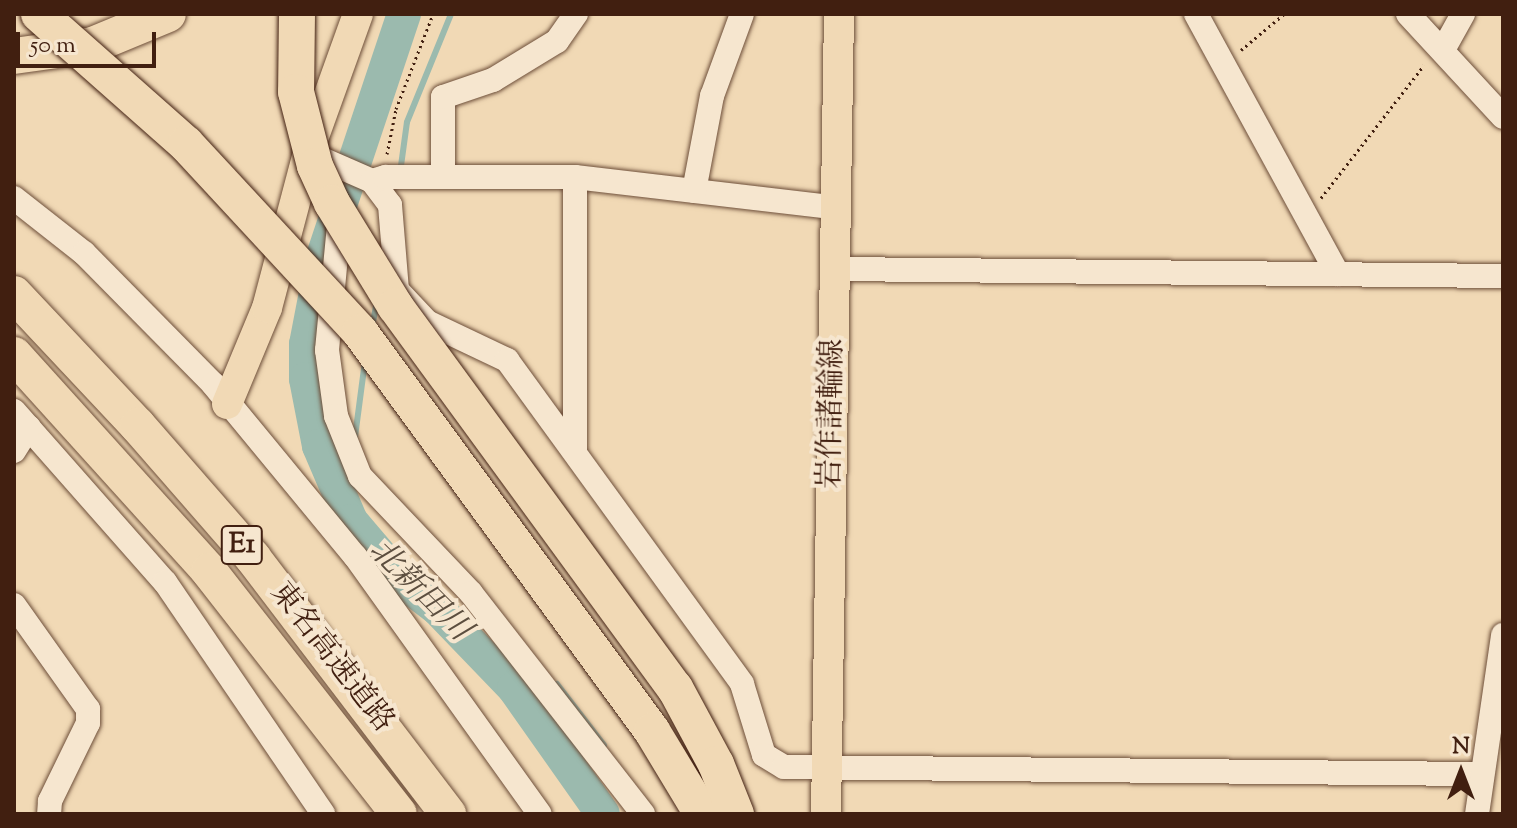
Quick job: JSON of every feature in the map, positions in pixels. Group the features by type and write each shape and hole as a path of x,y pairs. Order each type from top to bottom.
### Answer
{"highway":[{"path":"39,14 220,177 360,332 652,731 702,814"},
{"path":"14,56 93,45 168,14"},
{"path":"297,14 296,92 315,166 332,203 395,306 675,688 716,764 736,814"},
{"name":"東名高速道路","path":"14,294 138,426 253,558 448,814"},
{"name":"東名高速道路","path":"14,355 209,571 399,814"}],"main road":[{"path":"227,404 267,308 308,153 358,14"},
{"name":"岩作諸輪線","path":"826,814 839,14"}],"street":[{"path":"443,176 443,97 493,80 557,41 576,14"},
{"path":"694,191 712,96 742,14"},
{"path":"1196,14 1338,274"},
{"path":"1408,14 1503,117"},
{"path":"1441,48 1463,14"},
{"path":"308,153 376,180 443,176 575,177 838,208"},
{"path":"346,169 327,350 336,416 360,476 471,593 643,814"},
{"path":"575,177 575,450"},
{"path":"376,180 390,205 397,290 427,322 507,360 742,684 764,755 784,767 827,770 1481,774"},
{"path":"14,198 133,301 227,404 355,556 540,814"},
{"path":"836,269 1503,276"},
{"path":"14,451 21,419"},
{"path":"21,419 165,582 323,814"},
{"path":"14,605 88,709 88,723 50,801 49,814"},
{"path":"1477,814 1503,635"}],"path":[{"path":"376,180 396,109 433,14"},
{"path":"1223,64 1284,14"},
{"path":"1306,216 1441,48"}],"waterway":[{"name":"北新田川","path":"404,14 323,256 306,344 306,379 319,446 351,521 403,582 438,609 514,688 603,814"},
{"path":"400,173 407,122 451,14"},
{"path":"372,327 377,302"},
{"path":"355,437 365,361"},
{"path":"557,684 604,745"}]}
